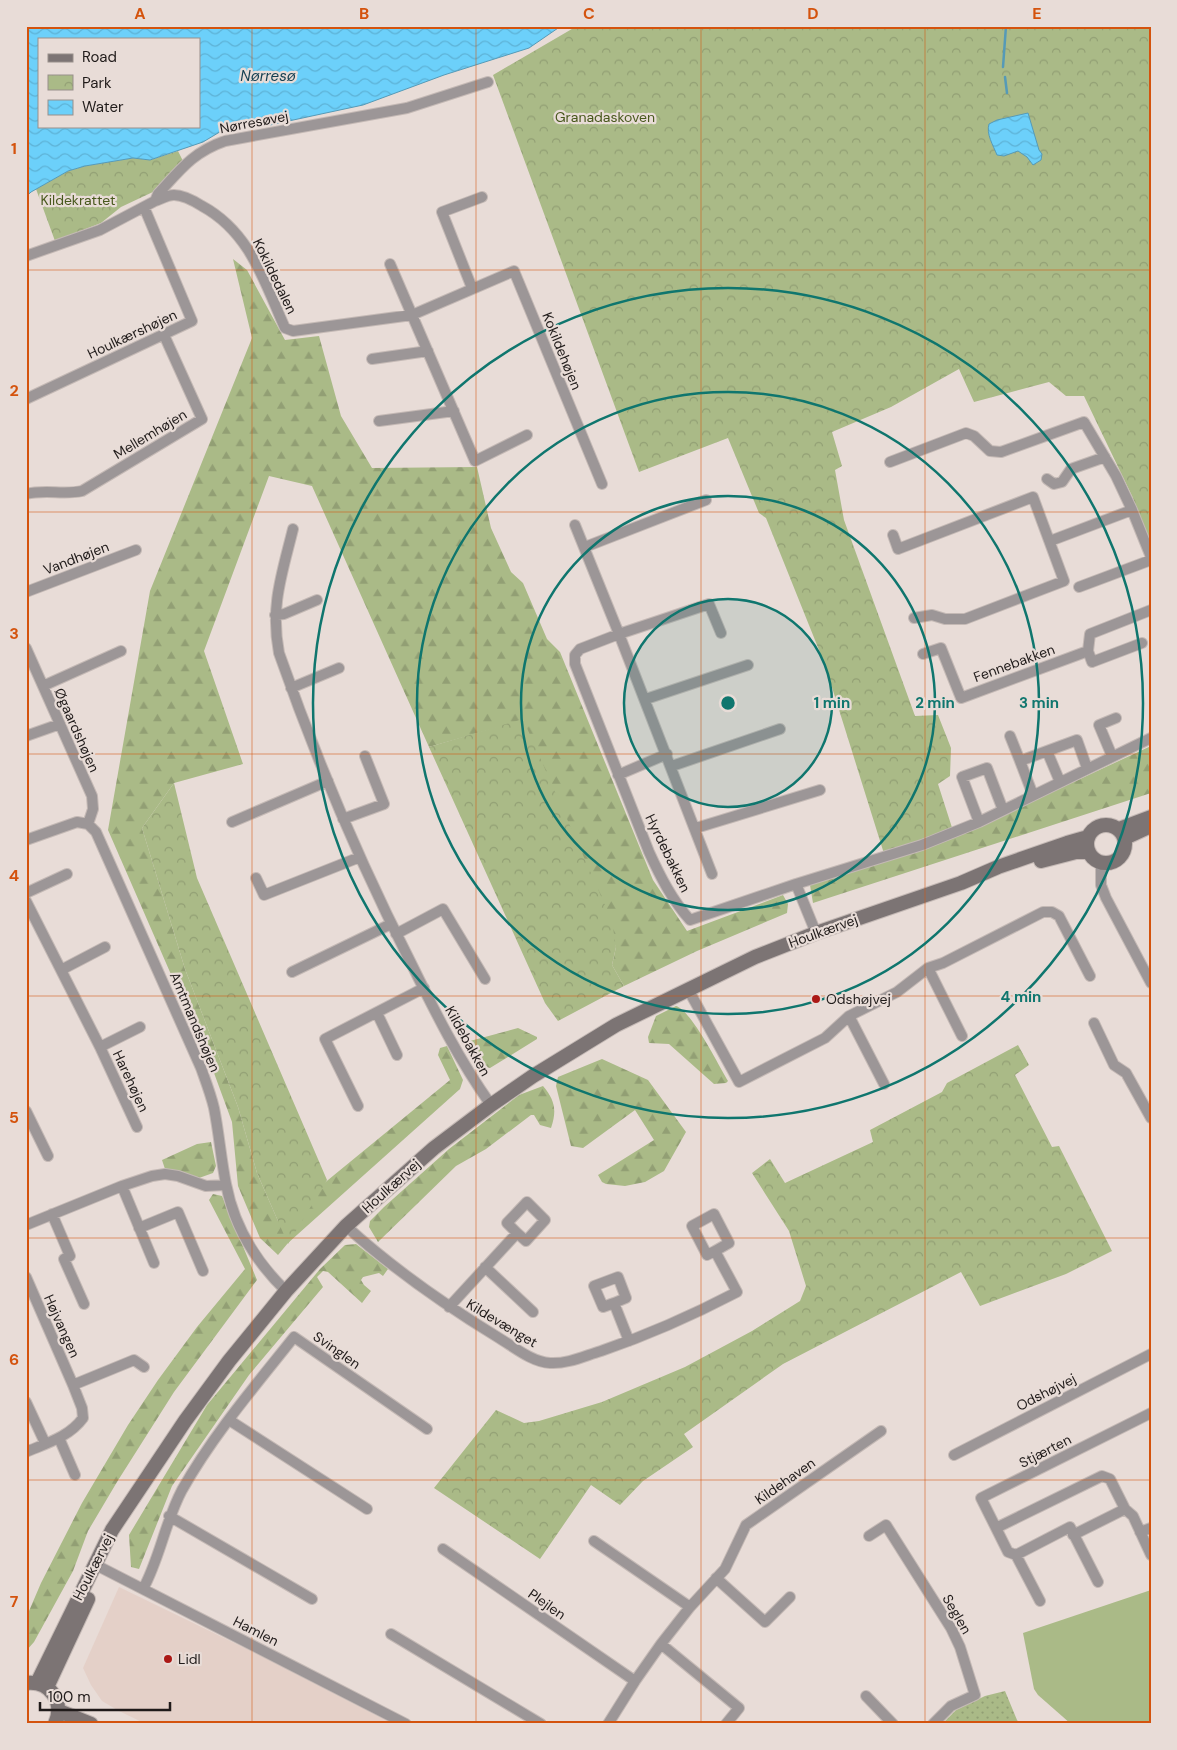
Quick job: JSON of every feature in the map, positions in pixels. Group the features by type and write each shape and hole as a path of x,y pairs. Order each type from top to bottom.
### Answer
{"street":[{"name":"Nørresøvej","path":"26,256 100,230 155,201 158,194 186,164 208,146 225,140 407,108 488,82"},
{"name":"Kokildedalen","path":"155,201 172,195 192,200 211,211 240,236 253,256 285,328 293,331"},
{"path":"472,288 442,212 482,197"},
{"name":"Houlkærshøjen","path":"26,399 192,321 144,207"},
{"path":"390,264 475,461 527,435"},
{"name":"Kokildehøjen","path":"293,331 412,315 514,271 602,484"},
{"name":"Mellemhøjen","path":"26,494 46,491 70,494 82,491 202,419 164,335"},
{"path":"372,359 428,351"},
{"path":"379,421 454,411"},
{"path":"890,462 966,433 974,436 990,451 1001,452 1084,422 1105,457 1132,510 1151,558 1079,587"},
{"path":"1047,480 1054,484 1062,482 1071,470 1105,457"},
{"path":"893,535 898,549 1034,497 1064,581 965,619 944,619 932,614 914,618"},
{"path":"585,547 706,500"},
{"path":"1050,541 1132,510"},
{"path":"575,525 646,699 712,874"},
{"name":"Kildebakken","path":"293,529 278,587 275,615 275,631 279,653 291,688 360,857 391,924 456,1052 491,1105"},
{"name":"Vandhøjen","path":"26,592 136,550"},
{"path":"275,615 284,614 317,600"},
{"name":"Hyrdebakken","path":"721,633 709,604 619,634 580,649 575,655 575,664 649,852 660,876 681,910 690,920 796,884 922,845 979,822"},
{"path":"1142,643 1092,662 1088,651 1090,634 1151,610"},
{"name":"Øgaardshøjen","path":"26,648 92,796 94,808 88,824"},
{"name":"Fennebakken","path":"923,654 941,648 961,698 1088,651"},
{"path":"43,686 121,651"},
{"path":"646,699 748,665"},
{"path":"291,688 339,668"},
{"path":"1112,756 1099,725 1116,718"},
{"path":"26,736 60,724"},
{"path":"672,766 780,728"},
{"path":"1010,736 1033,795"},
{"path":"1003,810 987,768 962,777 979,822 1151,738"},
{"path":"1020,761 1077,740 1087,768"},
{"path":"1047,751 1060,782"},
{"path":"618,775 667,754"},
{"path":"344,819 384,804 365,756"},
{"path":"232,822 328,781"},
{"path":"696,828 820,790"},
{"path":"1122,833 1151,817"},
{"path":"26,840 77,822 88,824"},
{"name":"Amtmandshøjen","path":"88,824 96,832 201,1068 214,1108 226,1185 233,1212 244,1238 272,1277 286,1291"},
{"path":"1102,825 1111,825 1122,833 1125,851 1119,859 1108,864 1092,857 1087,842 1093,830 1102,825"},
{"path":"1122,833 1151,826"},
{"name":"Houlkærvej","path":"37,1684 98,1566 112,1530 184,1421 228,1361 286,1291 346,1226 434,1148 491,1105 547,1067 616,1025 755,957 816,933 961,883 998,867 1088,837"},
{"name":"Houlkærvej","path":"961,883 1076,852 1089,852"},
{"path":"256,878 264,895 360,857"},
{"path":"1102,863 1101,885 1106,898 1151,983"},
{"path":"26,893 67,874"},
{"path":"796,884 816,933"},
{"name":"Harehøjen","path":"26,901 100,1047 137,1127"},
{"path":"396,934 443,909 485,979"},
{"path":"688,989 739,1082 824,1038 849,1016 897,992 928,968 943,963 1043,912 1052,912 1059,916 1090,976"},
{"path":"292,972 391,924"},
{"path":"61,970 105,947"},
{"path":"928,968 962,1036"},
{"path":"358,1106 325,1039 424,988"},
{"path":"376,1013 397,1055"},
{"path":"849,1016 884,1084"},
{"path":"1094,1023 1114,1065 1126,1073 1151,1118"},
{"name":"Harehøjen","path":"100,1047 140,1027"},
{"path":"26,1111 48,1156"},
{"path":"26,1225 122,1186 152,1176 165,1174 178,1176 206,1186 226,1185"},
{"path":"122,1186 154,1263"},
{"path":"139,1228 178,1212 203,1271"},
{"name":"Højvangen","path":"52,1214 70,1256 64,1259 84,1304"},
{"name":"Kildevænget","path":"346,1226 378,1255 448,1307 531,1357 545,1362 568,1362 629,1341 694,1314 737,1292 715,1251"},
{"name":"Kildevænget","path":"448,1307 517,1233"},
{"name":"Kildevænget","path":"485,1267 533,1312"},
{"name":"Højvangen","path":"26,1277 73,1385 82,1408 83,1418 76,1429 26,1452"},
{"path":"614,1303 629,1341"},
{"name":"Svinglen","path":"143,1589 149,1579 169,1516 202,1458 229,1420 294,1337 427,1429"},
{"name":"Odshøjvej","path":"954,1455 1151,1354"},
{"path":"73,1385 134,1360 144,1367"},
{"path":"26,1402 45,1444"},
{"name":"Stjærten","path":"1040,1601 1016,1555 1008,1552 981,1498 1151,1413"},
{"path":"229,1420 367,1509"},
{"name":"Kildehaven","path":"716,1578 725,1569 746,1525 881,1431"},
{"path":"59,1438 75,1475"},
{"path":"996,1528 1102,1476 1110,1479 1125,1509 1133,1516 1151,1555"},
{"path":"1073,1534 1125,1509"},
{"path":"169,1516 312,1599"},
{"name":"Seglen","path":"869,1536 886,1525 951,1628 966,1664 975,1695 950,1706 933,1724"},
{"path":"1016,1555 1070,1528 1098,1582"},
{"path":"1140,1532 1151,1528"},
{"path":"594,1541 690,1607"},
{"name":"Plejlen","path":"444,1549 635,1681"},
{"name":"Hamlen","path":"98,1566 406,1724"},
{"path":"608,1724 661,1644 716,1578 765,1622 790,1597"},
{"path":"391,1634 541,1724"},
{"path":"661,1644 739,1708 726,1724"},
{"path":"37,1684 55,1695 57,1718 91,1724"},
{"path":"866,1696 894,1724"}],"shaded area":[{"path":"119,1587 259,1655 393,1724 146,1724 119,1711 102,1701 91,1685 83,1668"}],"green space":[{"name":"Granadaskoven","path":"577,26 1151,26 1151,544 1132,496 1084,396 1066,396 1049,382 974,402 959,369 891,407 832,432 842,466 835,470 844,520 915,716 938,715 951,748 950,776 938,784 955,837 886,860 825,665 766,518 759,513 728,438 639,472 493,75"},
{"name":"Kildekrattet","path":"178,151 183,161 155,191 121,207 101,223 55,241 36,189 68,171 85,166 133,158 150,160"},
{"path":"233,259 247,270 285,340 319,336 341,416 372,468 477,467 491,528 511,572 523,583 547,639 560,652 653,880 687,931 783,895 788,904 787,913 697,951 624,986 612,965 616,947 523,720 429,747 312,486 269,476 204,651 243,764 174,783 142,828 185,969 238,1107 257,1173 278,1221 450,1080 438,1055 440,1048 447,1046 463,1080 460,1089 288,1243 278,1255 260,1238 238,1186 232,1122 214,1073 108,830 150,591 252,338"},
{"path":"523,719 612,921 616,947 612,965 624,986 558,1021 545,1003 429,747"},
{"path":"1151,746 1151,793 813,903 810,885 955,837"},
{"path":"174,783 197,878 327,1180 288,1244 257,1173 238,1107 185,969 142,828"},
{"path":"676,1006 689,1017 697,1028 728,1081 726,1083 714,1084 669,1044 649,1043 648,1037 656,1016"},
{"path":"518,1028 537,1037 537,1039 490,1068 483,1066 471,1051 470,1041"},
{"path":"1018,1045 1029,1065 1015,1075 1052,1147 1059,1146 1112,1251 1066,1274 980,1306 961,1272 783,1364 684,1434 693,1447 643,1481 620,1505 591,1485 540,1559 434,1488 496,1410 524,1423 539,1421 602,1402 685,1367 752,1331 800,1301 806,1286 789,1231 752,1173 770,1159 785,1183 873,1142 870,1130 942,1092 947,1083"},
{"path":"602,1059 648,1080 686,1132 664,1171 645,1182 625,1186 606,1184 602,1182 598,1175 654,1140 635,1110 583,1148 571,1146 556,1086 558,1077"},
{"path":"543,1086 554,1106 551,1128 540,1125 534,1115 531,1115 486,1149 456,1166 378,1242 369,1227 370,1221 384,1207 449,1149 519,1095"},
{"path":"211,1142 216,1166 213,1173 199,1178 165,1169 162,1160 197,1144"},
{"path":"213,1194 222,1196 257,1280 174,1392 117,1482 88,1531 73,1571 34,1642 26,1651 26,1618 41,1583 82,1503 128,1425 158,1380 197,1327 245,1269 209,1200"},
{"path":"356,1244 388,1269 383,1276 379,1273 363,1277 361,1280 371,1291 362,1303 328,1272 323,1271 317,1277 323,1287 249,1375 172,1486 139,1569 131,1567 129,1535 207,1405 320,1269 345,1245"},
{"path":"1151,1590 1151,1724 1071,1724 1038,1695 1034,1689 1023,1633"},
{"path":"1005,1691 1020,1724 942,1724 956,1710 985,1696"}],"water":[{"name":"Nørresø","path":"26,26 561,26 529,48 444,75 363,105 270,125 238,121 203,142 150,160 133,158 85,166 68,171 31,192 26,197"},
{"path":"1028,113 1039,150 1042,154 1041,160 1033,165 1027,157 1018,151 1004,156 997,155 988,132 989,124 997,120"}],"waterway":[{"path":"1003,67 1006,26"},
{"path":"1005,77 1007,93"}],"place":[{"name":"Odshøjvej","path":"816,999"},
{"name":"Lidl","path":"168,1659"}]}
